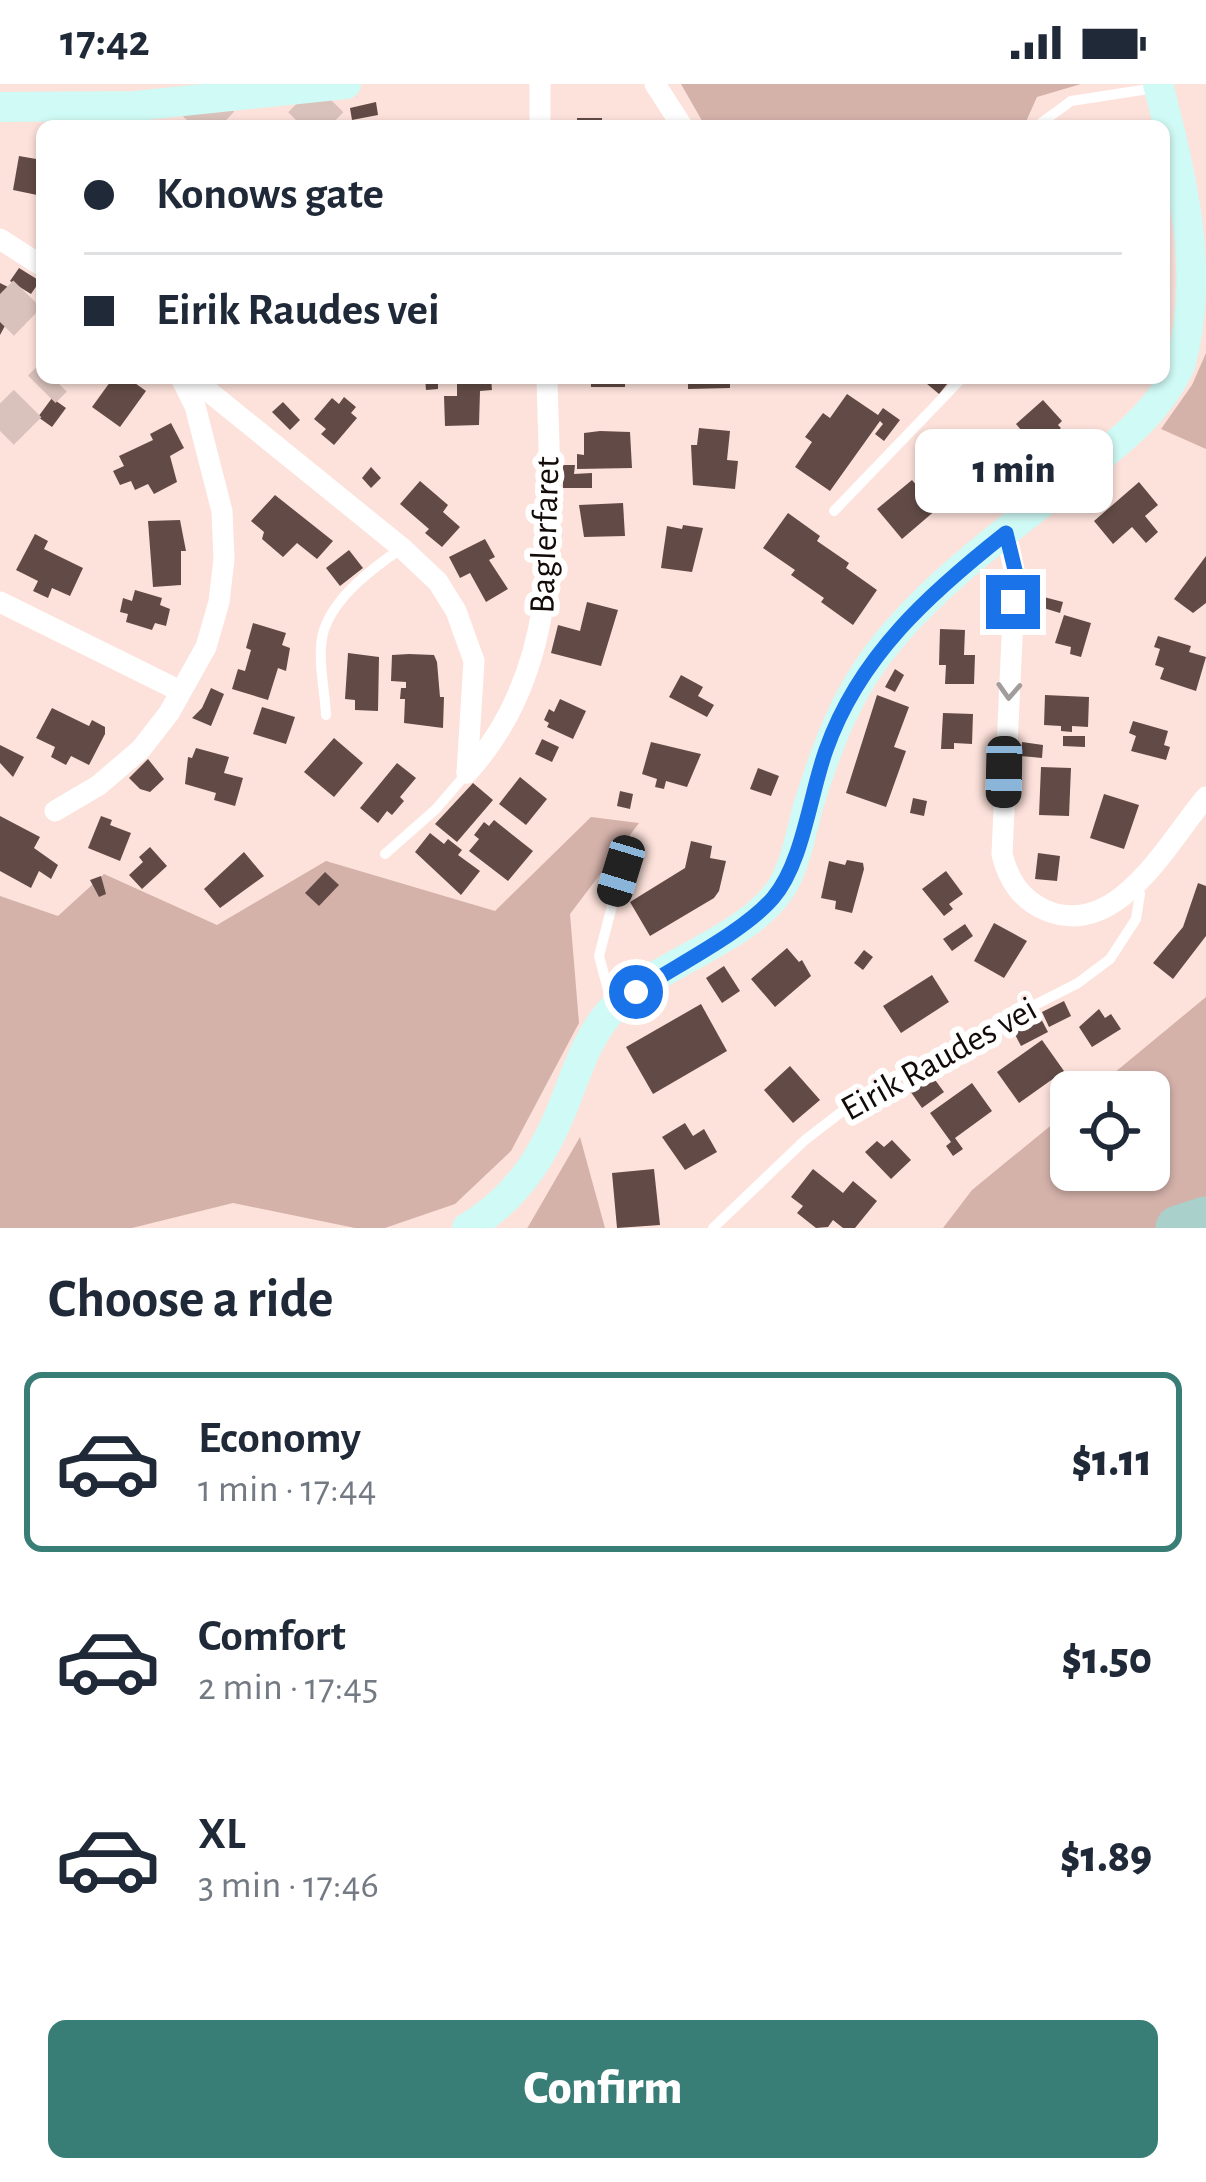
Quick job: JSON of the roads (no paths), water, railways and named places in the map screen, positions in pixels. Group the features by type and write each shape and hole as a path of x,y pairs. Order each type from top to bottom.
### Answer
{"street":[{"path":"0,107 135,106 346,84"},
{"path":"540,84 540,120"},
{"path":"656,84 678,120"},
{"path":"1158,86 1167,120"},
{"path":"467,1228 503,1202 538,1160 582,1055 613,1008 771,900 791,866 825,752 854,688 910,616 1142,422 1170,385 1195,322 1201,279 1196,230 1170,131"},
{"path":"0,239 36,262"},
{"path":"55,811 99,785 141,749 206,647 220,602 224,559 217,484 185,384"},
{"path":"197,384 438,582 456,610 474,661 467,772"},
{"name":"Baglerfaret","path":"467,772 508,716 541,631 550,545 547,384"},
{"name":"Eirik Raudes vei","path":"1006,533 1016,574 1003,793 1002,854 1009,877 1029,901 1044,910 1074,917 1112,905 1206,796"},
{"path":"0,602 180,691"}],"lane":[{"path":"1045,120 1071,101 1158,86"},
{"path":"833,511 956,384"},
{"path":"326,715 324,630 338,606 380,563 402,548"},
{"name":"Baglerfaret","path":"385,854 436,809 467,772"},
{"path":"613,1008 599,956 621,871"},
{"name":"Eirik Raudes vei","path":"713,1228 805,1140 874,1087 1078,982 1110,959 1136,919 1140,894 1136,882"}],"waterway":[{"path":"1178,1228 1206,1219"}],"tunnel":[{"path":"199,120 234,84"},
{"path":"308,120 344,84"},
{"path":"0,322 36,285"},
{"path":"0,431 47,384"}]}
